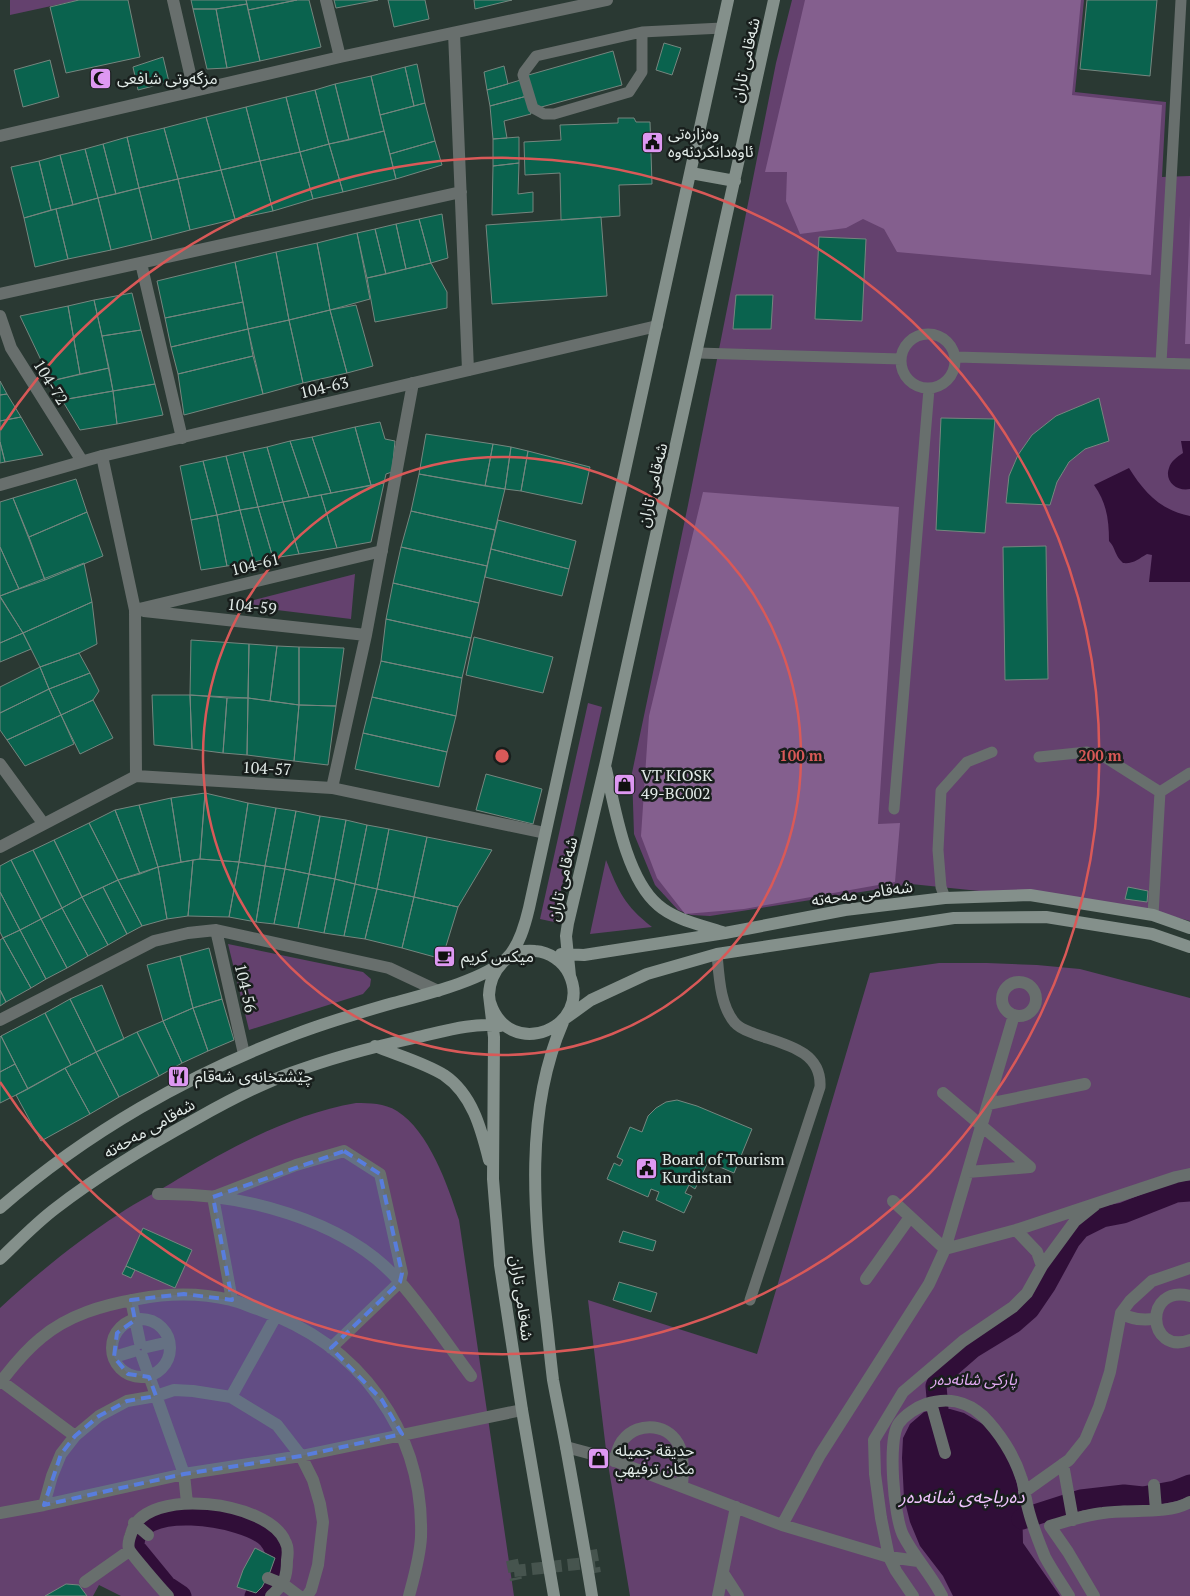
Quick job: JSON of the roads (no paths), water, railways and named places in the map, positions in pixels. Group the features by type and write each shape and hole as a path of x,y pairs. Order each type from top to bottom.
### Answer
{"main road":[{"name":"شەقامی تاران","path":"506,959 526,922 728,0"},
{"name":"شەقامی تاران","path":"570,976 566,936 568,923 698,353 774,0"},
{"path":"691,173 735,181"},
{"path":"605,766 624,848 641,884 658,905 676,916 725,933"},
{"name":"شەقامی مەحەتە","path":"539,951 567,955 584,955 725,933 845,910 945,898 1030,896 1153,915 1190,928"},
{"path":"563,1018 573,997 570,976 558,960 539,951 525,951 506,959 496,969 491,982 490,1002 495,1015 510,1029 530,1034 544,1032 592,1000 647,974 717,954 954,918 1046,917 1152,934 1190,947"},
{"name":"شەقامی مەحەتە","path":"1,1206 58,1162 110,1126 178,1087 244,1054 344,1017 438,990 477,975 506,959"},
{"name":"شەقامی تاران","path":"490,1002 495,1048 494,1179 500,1265 522,1410 554,1596"},
{"name":"شەقامی تاران","path":"563,1018 547,1069 538,1126 534,1204 537,1245 554,1380 592,1596"},
{"name":"شەقامی مەحەتە","path":"0,1259 55,1209 99,1177 144,1148 228,1102 290,1073 375,1046 457,1029 493,1025 510,1029"},
{"path":"375,1046 443,1075 458,1087 468,1100 483,1134 494,1179"}],"street":[{"path":"173,0 194,91"},
{"path":"326,0 340,57"},
{"path":"0,136 340,57 607,0"},
{"path":"454,33 468,370"},
{"path":"0,294 461,192"},
{"path":"141,263 182,438"},
{"name":"104-72","path":"0,316 11,348 82,461"},
{"name":"104-63","path":"0,485 102,456 657,326"},
{"path":"332,788 366,635 412,383"},
{"path":"0,847 136,776 135,610 102,456"},
{"name":"104-61","path":"135,610 382,550"},
{"name":"104-59","path":"135,610 366,635"},
{"path":"0,764 43,823"},
{"name":"104-57","path":"136,776 332,788 545,833"},
{"path":"0,1020 154,941 188,933 216,930 388,968 438,990"},
{"name":"104-56","path":"216,930 244,1054"},
{"path":"782,1525 820,1455 929,1284 945,1248 1014,1016"},
{"path":"988,1104 1085,1084"},
{"path":"943,1093 1030,1167 968,1172"},
{"path":"213,1197 296,1165 344,1151 380,1174 402,1273 400,1282 331,1348"},
{"path":"945,1248 1016,1230 1095,1205 1176,1176 1190,1174"},
{"path":"158,1194 213,1197 287,1212 310,1220 361,1247 400,1282 471,1376"},
{"path":"213,1197 232,1300"},
{"path":"893,1201 945,1248"},
{"path":"913,1596 889,1557 875,1474 874,1440 903,1392 963,1341 1013,1307 1027,1293 1042,1266 1075,1221 1095,1205"},
{"path":"866,1279 910,1217"},
{"path":"1016,1230 1036,1252 1042,1266"},
{"path":"1025,1496 1069,1460 1085,1440 1099,1407 1110,1372 1120,1312 1130,1300 1152,1281 1190,1268"},
{"path":"76,1436 1,1382 41,1337 57,1327 93,1309 131,1300 184,1294 232,1300 293,1323 331,1348 365,1378 382,1400 402,1434 413,1470 420,1514 421,1538 409,1596"},
{"path":"1190,1296 1174,1294 1166,1298 1156,1312 1157,1327 1166,1339 1181,1343 1190,1340"},
{"path":"131,1300 141,1349 149,1376 184,1474 187,1503"},
{"path":"1120,1312 1128,1318 1141,1320 1156,1319"},
{"path":"232,1397 276,1316"},
{"path":"135,1320 146,1320 155,1323 165,1332 169,1342 169,1355 166,1363 160,1370 149,1376 137,1377 128,1374 120,1368 114,1357 113,1346 117,1333 124,1326 135,1320"},
{"path":"114,1357 169,1342"},
{"path":"44,1505 52,1476 61,1454 76,1436 99,1416 126,1401 156,1396 174,1390 232,1397 276,1425 301,1456 313,1480 323,1522 318,1565 311,1590 307,1596"},
{"path":"942,1596 918,1561 902,1533 895,1497 892,1461 893,1437 898,1424 911,1412 933,1402 957,1401 981,1415 994,1428 1006,1445 1022,1478 1025,1496 1045,1557 1069,1596"},
{"path":"933,1402 945,1453"},
{"path":"0,1513 184,1474 301,1456 522,1410"},
{"path":"614,1461 619,1446 626,1436 644,1428 658,1427 667,1433 679,1447 683,1465 682,1486"},
{"path":"566,1447 614,1461 782,1525 889,1557 918,1561"},
{"path":"1064,1464 1073,1520"},
{"path":"1154,1484 1156,1510"},
{"path":"1094,1596 1050,1526 1103,1513 1170,1510 1190,1502"},
{"path":"168,1596 129,1551 128,1541 141,1529 147,1514 166,1506 187,1503 223,1506 242,1510 276,1528 286,1541 287,1569 275,1581 271,1596"},
{"path":"718,1596 736,1507"},
{"path":"85,1582 129,1551"},
{"path":"723,1573 738,1596"},
{"path":"275,1581 299,1596"}],"lane":[{"path":"1161,363 1181,0"},
{"path":"642,32 642,72 629,92 554,114 544,114 533,108 523,76 536,56 642,32 722,28"},
{"path":"923,334 940,336 948,341 956,357 952,375 938,387 929,389 911,383 901,368 903,350 915,337 923,334"},
{"path":"698,353 901,359"},
{"path":"956,357 1190,364"},
{"path":"894,809 929,389"},
{"path":"945,898 940,887 938,850 941,791 967,762 992,752"},
{"path":"1039,757 1087,752 1103,756 1160,792"},
{"path":"1160,792 1190,773"},
{"path":"1153,915 1160,792"},
{"path":"717,954 719,981 725,1004 735,1023 744,1030 802,1052 815,1063 820,1079 820,1087 750,1300"}],"water":[{"path":"1181,441 1190,441 1190,489 1176,487 1168,477 1171,463 1183,453"},
{"path":"1129,468 1147,492 1161,505 1190,516 1190,582 1149,582 1152,555 1147,554 1133,562 1123,563 1109,541 1106,512 1102,499 1094,485"},
{"name":"دەریاچەی شانەدەر","path":"950,1409 964,1413 991,1429 1012,1466 1022,1501 1023,1543 1060,1596 953,1596 943,1576 920,1546 910,1522 904,1498 903,1438 910,1424 924,1412"}],"waterway":[{"path":"938,1409 936,1386 941,1375 972,1348 1013,1323 1029,1309 1046,1284 1070,1240 1080,1228 1102,1217 1123,1213 1176,1192 1190,1191"},
{"path":"1022,1519 1081,1500 1124,1495 1143,1497 1175,1491 1190,1485"},
{"path":"181,1596 166,1586 134,1547 138,1531 151,1521 169,1516 192,1515 237,1523 256,1530 268,1538 276,1555 277,1568 273,1578 264,1590 255,1596"}],"tunnel":[{"path":"591,1550 595,1573"},
{"path":"512,1560 516,1580"},
{"path":"514,1571 595,1562"}],"place":[{"name":"مزگەوتی شافعی","path":"101,78"},
{"name":"وەزارەتی ئاوەدانکردنەوە","path":"652,142"},
{"name":"VT KIOSK 49-BC002","path":"625,784"},
{"name":"ميكس كريم","path":"445,956"},
{"name":"چێشتخانەی شەقام","path":"179,1076"},
{"name":"Board of Tourism Kurdistan","path":"646,1168"},
{"name":"حديقة جميله مكان ترفيهي","path":"599,1459"}],"park label":[{"name":"پارکی شانەدەر","path":"974,1379"}]}
